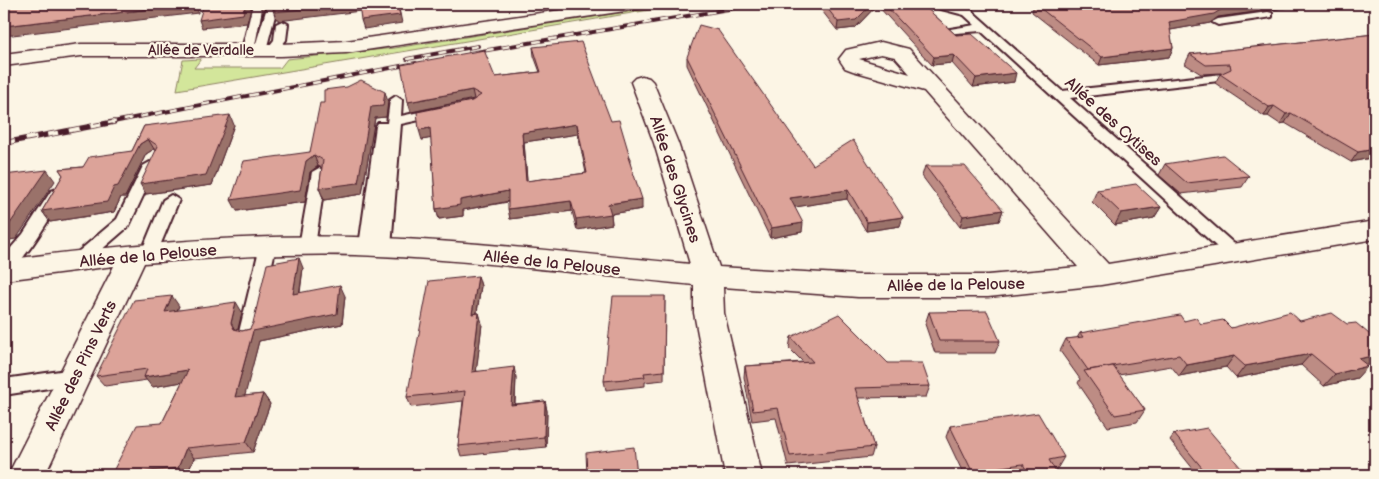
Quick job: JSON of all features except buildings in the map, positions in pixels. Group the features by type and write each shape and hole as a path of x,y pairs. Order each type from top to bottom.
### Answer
{"street":[{"name":"Allée de Verdalle","path":"4,60 81,50 260,50 346,46 398,40 626,5"},
{"name":"Allée des Glycines","path":"642,82 666,143 708,276 709,314 744,475"},
{"path":"934,87 1101,275"},
{"name":"Allée de la Pelouse","path":"4,268 142,254 268,246 375,247 708,276 858,286 988,286 1101,275 1375,230"},
{"name":"Allée des Pins Verts","path":"26,475 74,377 142,254"}],"lane":[{"path":"258,4 260,50"},
{"path":"260,50 272,4"},
{"path":"934,4 966,9"},
{"name":"Allée des Cytises","path":"966,9 1236,254"},
{"path":"1218,22 1268,15"},
{"path":"260,50 280,40 282,24"},
{"path":"948,32 984,27"},
{"path":"1059,95 1220,77"},
{"path":"375,247 390,123 396,100"},
{"path":"390,123 448,110"},
{"path":"78,261 123,222 155,155"},
{"path":"307,246 319,172"},
{"path":"4,268 29,238 62,184"},
{"path":"142,254 172,200"},
{"path":"248,332 268,246"},
{"path":"4,387 74,377"}],"green space":[{"path":"685,4 177,90 183,60 201,59 194,68 280,68 287,59 395,48"}],"railway":[{"path":"470,53 758,4"},
{"path":"407,59 478,46"},
{"path":"108,123 416,63"},
{"path":"4,143 114,122"}]}
